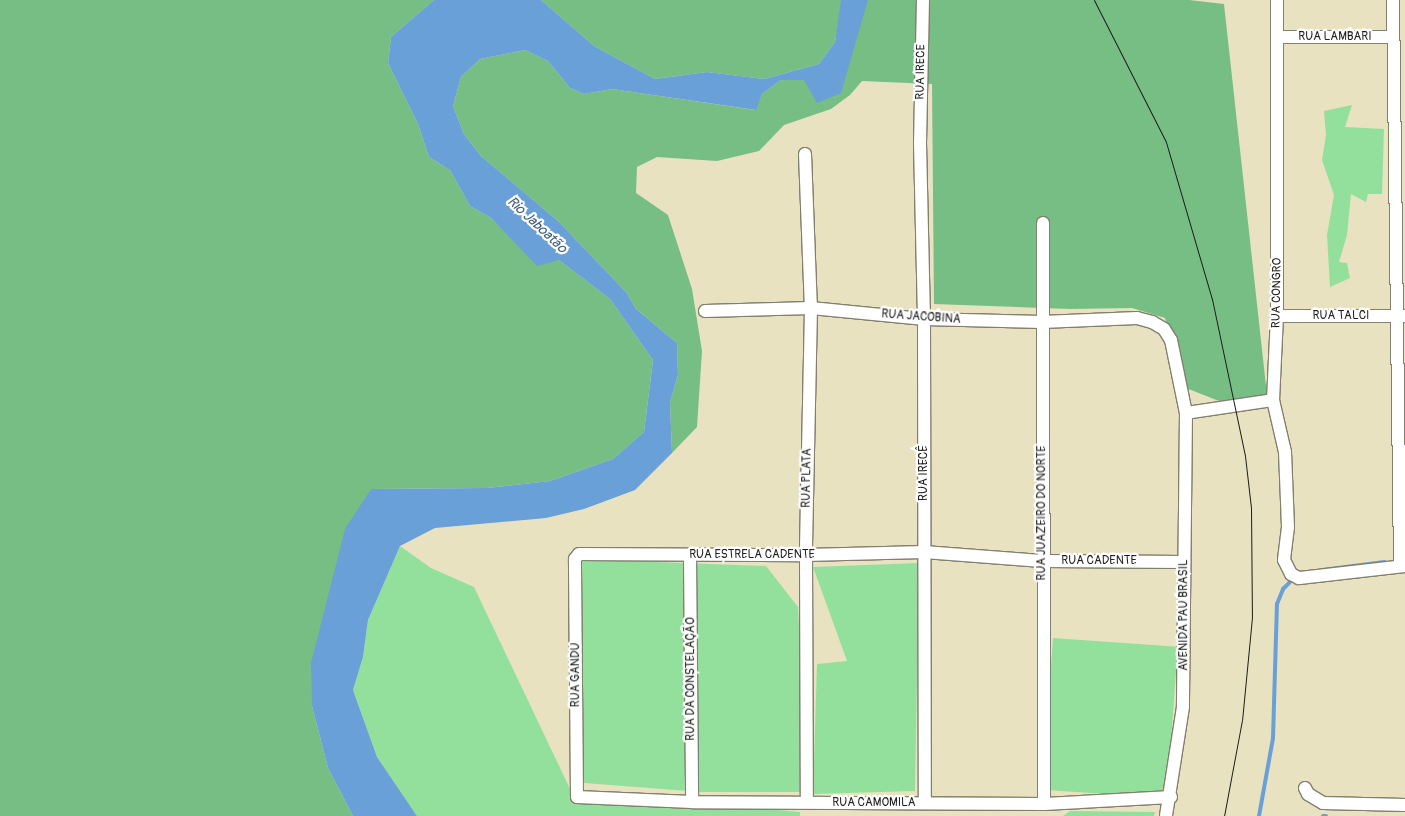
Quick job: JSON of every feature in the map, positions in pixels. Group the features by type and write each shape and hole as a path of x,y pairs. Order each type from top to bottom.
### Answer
{"street":[{"name":"RUA IRECE","path":"920,143 923,0"},
{"name":"RUA CONGRO","path":"1277,0 1277,316 1273,400 1285,452 1288,527 1284,560 1291,574 1299,578 1403,566"},
{"path":"1393,0 1401,316 1403,566"},
{"name":"RUA LAMBARI","path":"1277,37 1393,36"},
{"name":"RUA IRECÊ","path":"920,143 924,319 925,803"},
{"name":"RUA PLATA","path":"805,154 811,308 806,555 807,802"},
{"name":"RUA JUAZEIRO DO NORTE","path":"1043,223 1042,561 1044,804"},
{"name":"RUA JACOBINA","path":"705,311 811,308 924,319 1042,322 1138,318"},
{"name":"RUA TALCI","path":"1277,316 1401,316"},
{"name":"AVENIDA PAU BRASIL","path":"1138,318 1152,322 1164,329 1171,340 1186,413 1183,562 1186,643 1183,697 1171,797 1166,816"},
{"path":"1186,413 1273,400"},
{"name":"RUA ESTRELA CADENTE","path":"579,554 690,556 924,552"},
{"name":"RUA CADENTE","path":"924,552 1042,561 1183,562"},
{"name":"RUA GANDU","path":"577,798 575,559 579,554"},
{"name":"RUA DA CONSTELAÇÃO","path":"690,556 692,802"},
{"path":"1305,788 1323,803 1405,805"},
{"name":"RUA CAMOMILA","path":"577,798 692,802 1044,804 1171,797"}],"green space":[{"path":"0,0 434,0 391,37 388,63 418,124 429,157 450,170 470,206 491,218 512,239 559,260 610,299 653,360 644,432 613,459 550,481 487,488 371,489 312,706 328,768 353,816 0,816"},
{"path":"541,0 1189,0 1224,4 1267,395 1219,401 1186,388 1165,318 1132,308 1070,309 934,304 932,84 862,81 850,95 831,109 784,125 759,151 717,161 657,157 637,167 636,193 668,215 692,289 702,351 697,427 672,453 670,402 678,375 677,343 636,309 626,292 558,221 481,156 464,134 453,106 461,77 480,59 525,50 548,61 570,88 584,94 612,89 755,110 762,94 781,80 804,80 841,93 839,19 835,42 819,64 764,79 707,72 655,79 594,46"},
{"path":"1352,105 1345,127 1384,129 1382,194 1368,194 1366,202 1351,194 1347,235 1339,262 1347,263 1350,278 1330,287 1327,235 1334,195 1322,160 1326,135 1324,111"},
{"path":"400,546 431,568 474,587 571,791 800,812 800,816 417,816 377,757 353,690 363,657 368,620"},
{"path":"575,559 766,566 798,607 807,792 701,792 584,783"},
{"path":"919,563 915,791 813,794 817,664 847,661 813,567"},
{"path":"1053,638 1178,647 1167,798 1042,790"},
{"path":"1070,811 1155,812 1154,816 1063,816"}],"water":[{"name":"Rio Jaboatão","path":"434,0 541,0 594,46 655,79 707,72 764,79 819,64 835,42 841,0 868,0 841,93 817,103 804,80 781,80 762,94 756,110 612,89 584,94 570,88 548,61 525,50 480,59 461,77 453,106 464,134 481,156 558,221 626,292 636,309 677,343 678,375 670,402 672,453 635,490 584,509 546,518 435,528 400,546 368,620 363,657 353,690 377,757 417,816 353,816 328,768 312,706 311,663 345,529 371,489 487,488 550,481 613,459 644,432 653,360 610,299 559,260 537,266 491,218 470,206 450,170 429,157 418,124 388,63 391,37"}],"waterway":[{"path":"1322,570 1384,562"},
{"path":"1259,816 1273,738 1277,604 1283,589 1293,579"}],"tram line":[{"path":"1094,0 1166,142 1212,299 1245,456 1251,508 1252,617 1242,720 1224,816"}]}
